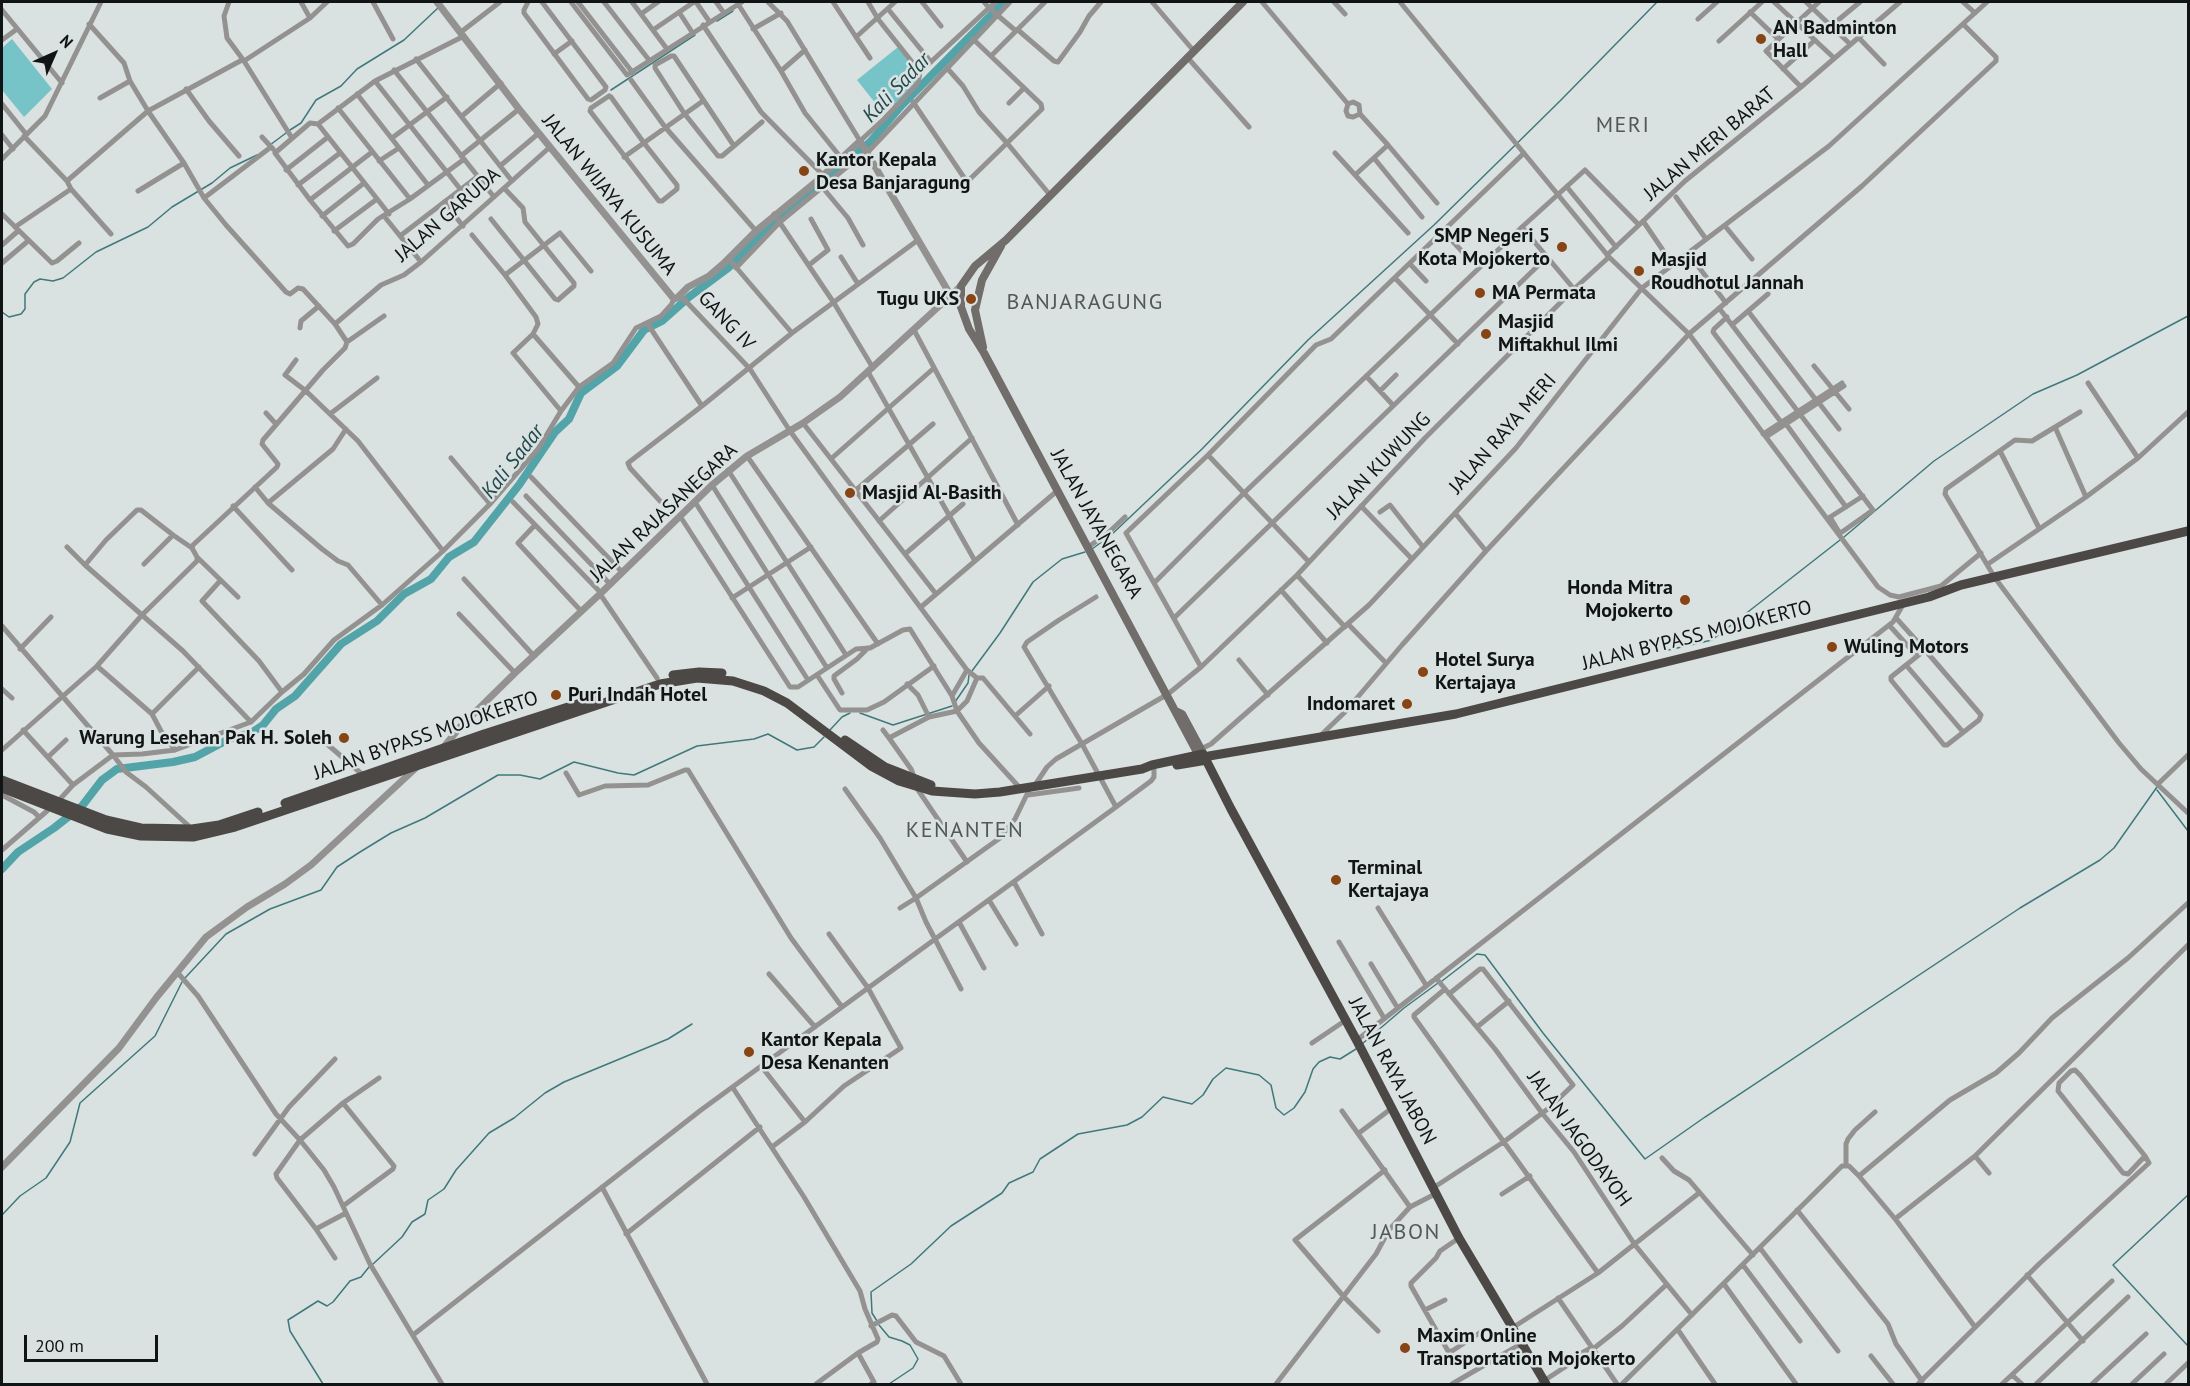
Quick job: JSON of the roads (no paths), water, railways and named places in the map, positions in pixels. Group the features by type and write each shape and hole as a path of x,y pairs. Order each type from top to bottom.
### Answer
{"highway":[{"name":"JALAN BYPASS MOJOKERTO","path":"2,780 63,805 107,829 141,836 193,837 235,827 657,678 699,672 726,674 754,681 779,692 838,738 916,784 975,794 1028,790 1142,769 1152,765 1205,758 1456,714 1929,597 1962,585 2188,531"},
{"name":"JALAN BYPASS MOJOKERTO","path":"440,753 681,679 716,679 753,687 787,703 822,725"},
{"name":"JALAN BYPASS MOJOKERTO","path":"1142,769 1154,770 1205,758"},
{"name":"JALAN RAYA JABON","path":"1205,758 1346,1020 1459,1239 1543,1383"},
{"name":"JALAN BYPASS MOJOKERTO","path":"85,817 160,829 192,829 219,825 363,775 423,759"},
{"name":"JALAN BYPASS MOJOKERTO","path":"2,788 63,805"}],"main road":[{"name":"JALAN JAYANEGARA","path":"1205,758 1177,716 1178,712 964,319 961,307 961,286 992,250 1005,240 1242,2"},
{"name":"JALAN JAYANEGARA","path":"984,353 975,310 982,280 1005,240"},
{"path":"970,273 977,273 982,280"},
{"path":"964,319 969,320 976,316"}],"street":[{"path":"2,159 45,116 101,2"},
{"path":"229,2 225,9 223,26 226,39 243,60 289,134"},
{"path":"301,2 310,18"},
{"path":"68,181 148,111 243,60 310,18 327,2"},
{"path":"373,2 393,39"},
{"path":"318,124 375,81 462,34 500,2"},
{"path":"527,2 524,13 590,100 606,87 542,2"},
{"path":"572,2 580,4 665,127 756,231"},
{"path":"604,2 649,60"},
{"path":"632,2 667,49"},
{"path":"641,14 656,2"},
{"path":"653,30 695,2 710,21"},
{"path":"716,2 724,13"},
{"path":"768,2 781,14 805,50 951,296 961,307"},
{"path":"833,2 870,58"},
{"path":"868,2 878,19 920,72"},
{"path":"856,37 895,2"},
{"path":"922,2 941,26"},
{"path":"984,2 1058,62 1101,2"},
{"path":"863,147 913,102 973,39 993,11 996,2"},
{"path":"863,147 884,119 918,83 920,72 993,11 1010,2"},
{"path":"991,56 1045,2"},
{"path":"1152,2 1190,54 1250,127"},
{"path":"1262,2 1348,104 1357,104 1361,110 1359,114"},
{"path":"1334,2 1345,14"},
{"path":"1400,2 1608,256 1689,334 1828,518 1839,532 1843,532 1873,510 1719,308"},
{"path":"1698,19 1716,2"},
{"path":"1719,41 1762,2"},
{"path":"1774,2 1833,57"},
{"path":"1806,2 1850,44"},
{"path":"1801,87 1766,52 1819,2"},
{"path":"1831,26 1860,2"},
{"name":"JALAN MERI BARAT","path":"1616,247 1685,181 1801,87 1833,57 1900,2"},
{"path":"1963,2 1975,13"},
{"name":"JALAN RAYA MERI","path":"1205,758 1268,695 1369,605 1522,441 1642,288 1829,146 1988,2"},
{"path":"630,76 649,60 692,32 740,5 782,71 804,113 842,159"},
{"name":"JALAN WIJAYA KUSUMA","path":"439,6 550,147 681,298 688,287 733,264 756,231 777,218 842,159 863,147"},
{"path":"888,9 931,62"},
{"path":"2,10 62,83"},
{"path":"679,12 692,32"},
{"path":"1750,12 1778,39"},
{"path":"753,28 781,14"},
{"path":"89,24 124,63 130,81 201,193 285,292 290,294 302,288 335,324 347,342"},
{"path":"1317,738 1354,702 1365,686 1486,551 1689,334 1862,186 1996,61 1996,57 1963,24"},
{"path":"704,26 761,112 823,175"},
{"path":"2,40 17,28"},
{"path":"1858,37 1884,64"},
{"path":"913,102 967,182 1042,107 973,39"},
{"path":"1783,69 1815,40"},
{"path":"554,54 572,41"},
{"path":"782,71 805,50"},
{"path":"734,146 674,56 665,58 655,65 684,113 718,156 722,156 734,146 762,122"},
{"path":"416,59 512,181"},
{"path":"946,68 963,86 977,110 1050,195"},
{"path":"394,70 494,197"},
{"path":"100,98 130,81"},
{"path":"375,81 461,190"},
{"path":"462,116 501,83"},
{"path":"1009,103 1024,88"},
{"path":"186,89 209,122 238,156"},
{"path":"357,94 428,185"},
{"path":"611,97 644,143 677,185 676,189 662,201 659,201 590,111 603,99 611,97"},
{"path":"392,138 447,98"},
{"path":"624,157 703,101"},
{"path":"2,104 25,135 68,181 71,189 111,234"},
{"path":"1348,104 1346,111 1348,116 1353,117 1359,114"},
{"path":"338,108 410,199"},
{"path":"262,137 298,186 348,246 386,215 446,172 519,109"},
{"path":"1359,114 1437,203"},
{"path":"201,193 289,134 310,123 318,124 377,199 400,236 421,262"},
{"path":"500,166 539,133"},
{"path":"2,135 13,149"},
{"path":"286,170 328,137"},
{"path":"1355,175 1388,145"},
{"name":"JALAN GARUDA","path":"335,324 381,285 404,275 421,262 550,147"},
{"path":"379,161 399,148"},
{"path":"1125,532 1208,455 1316,345 1330,339 1410,264 1522,151"},
{"path":"310,200 372,152"},
{"path":"298,186 340,153"},
{"path":"1335,153 1408,233"},
{"path":"1374,158 1422,217"},
{"path":"138,191 184,163"},
{"path":"792,333 733,264 777,218 823,188 848,166"},
{"path":"1154,583 1366,376 1584,171 1588,171 1641,223 1672,265"},
{"path":"400,236 477,177"},
{"path":"322,216 364,183"},
{"path":"1567,187 1616,247"},
{"path":"490,219 555,299 558,300 574,286 574,283 525,222 523,208 504,188"},
{"path":"823,188 848,218 862,245"},
{"path":"2,245 17,229 71,189"},
{"path":"1676,197 1706,239"},
{"path":"334,231 377,199"},
{"path":"444,202 463,226"},
{"path":"2,214 53,264 79,243"},
{"path":"777,218 834,303 927,480 975,561"},
{"path":"808,265 828,250 811,219"},
{"path":"1725,226 1752,259"},
{"path":"1522,227 1574,289"},
{"path":"1443,231 1471,261"},
{"path":"505,275 560,233 591,271"},
{"path":"472,235 536,317 538,324 534,334 513,353 561,411"},
{"path":"660,501 630,468 629,461 750,369 792,333 918,240"},
{"path":"2,262 28,241"},
{"name":"JALAN KUWUNG","path":"900,908 1004,834 1016,819 1028,790 1050,764 1168,694 1201,667 1297,575 1425,438 1616,247"},
{"path":"1688,253 1726,303"},
{"path":"840,257 858,284"},
{"path":"1174,618 1547,257"},
{"path":"1410,264 1426,281"},
{"path":"1395,278 1458,344"},
{"name":"JALAN RAJASANEGARA","path":"440,753 460,727 712,484 747,456 803,423 840,397 961,286"},
{"path":"1733,324 1768,294"},
{"path":"63,805 73,785 113,755 175,750 251,722 304,674 341,634 382,605 443,551 490,504 538,449 579,387 613,363 633,331 666,312 681,298"},
{"name":"GANG IV","path":"681,298 750,369 790,431 968,670 976,677 983,678 1030,734"},
{"path":"300,328 301,321 319,306"},
{"path":"1748,311 1839,429"},
{"path":"192,548 233,506 278,466 262,442 276,424 345,348 347,342 384,316"},
{"path":"1727,317 1714,328 1713,332 1846,507"},
{"path":"647,323 702,406"},
{"path":"914,330 1018,525"},
{"path":"534,334 579,387"},
{"path":"296,360 284,374 330,414 362,446 443,551"},
{"path":"1814,366 1849,409"},
{"path":"832,458 934,368"},
{"path":"1380,391 1396,375"},
{"path":"1366,376 1391,403"},
{"path":"330,414 377,378"},
{"path":"2088,383 2138,458"},
{"path":"1764,435 1843,385"},
{"path":"2080,412 2032,441 2015,440 1945,491 1945,494 1995,578 2058,663 2141,769 2188,813"},
{"path":"1988,564 2086,497 2138,458 2188,412"},
{"path":"266,413 276,424"},
{"path":"803,423 936,594"},
{"path":"856,490 933,424"},
{"path":"2055,427 2086,497"},
{"path":"268,503 333,449 346,429"},
{"path":"879,521 972,438"},
{"path":"2000,451 2039,528"},
{"path":"1208,455 1309,561"},
{"path":"747,456 878,644"},
{"path":"451,458 490,504"},
{"path":"729,471 846,655"},
{"path":"531,477 622,572"},
{"path":"712,484 827,668"},
{"path":"255,486 268,503 322,549 338,561 348,565 382,605"},
{"path":"921,608 1057,491"},
{"path":"526,496 610,584"},
{"path":"1828,518 1863,496"},
{"path":"513,502 600,594 657,678"},
{"path":"695,502 808,680"},
{"path":"905,554 963,504"},
{"path":"1380,512 1390,505 1423,547"},
{"path":"233,506 292,570"},
{"path":"1362,506 1412,559"},
{"path":"86,565 106,540 137,510 141,510 192,548 198,558 238,597"},
{"path":"1455,513 1486,551"},
{"path":"680,516 787,685 796,688 858,648 868,648 903,630 910,629 979,743 1028,790 1079,788"},
{"path":"1090,550 1125,517"},
{"path":"1828,518 1844,544 1878,587 1890,595 1899,597 1941,586 1962,585"},
{"path":"1119,524 1201,667"},
{"path":"535,525 518,543 581,611"},
{"path":"144,564 173,535"},
{"path":"67,547 199,667 251,722"},
{"path":"732,598 811,547"},
{"path":"1941,586 1981,553"},
{"path":"2,750 97,666 142,615 198,558"},
{"path":"1297,575 1384,661"},
{"path":"464,579 534,656"},
{"path":"220,580 202,601 252,652 282,692"},
{"path":"1281,590 1327,643"},
{"path":"1096,597 1025,644 1025,650 1049,686 1116,807"},
{"path":"1598,1273 1413,1016 1442,985 1889,625 1896,618 1904,603"},
{"path":"459,614 515,673"},
{"path":"20,649 51,618"},
{"path":"1896,618 1925,650 1981,715 1980,720 1947,745 1944,745 1892,682 1891,677 1925,650"},
{"path":"1889,625 1917,656"},
{"path":"2,626 126,772 192,829"},
{"path":"842,693 834,676 868,648"},
{"path":"1239,660 1268,695"},
{"path":"1906,665 1964,732"},
{"path":"97,666 152,714 160,731 175,750"},
{"path":"817,675 840,710 872,709 934,666"},
{"path":"152,714 199,667"},
{"path":"955,704 968,670"},
{"path":"889,738 928,714 967,701 976,677"},
{"path":"907,684 918,694 928,714"},
{"path":"1015,716 1049,686"},
{"path":"2,689 12,698"},
{"path":"23,730 73,785"},
{"path":"883,730 911,768 916,784 967,862"},
{"path":"48,757 66,740"},
{"path":"327,744 363,775"},
{"path":"2158,785 2188,755"},
{"path":"2,1167 119,1048 206,937 246,907 285,884 311,865 408,778 423,759"},
{"path":"566,773 579,795 605,786 648,785 688,770 791,938 842,1007"},
{"path":"413,1335 701,1110 1116,807 1151,780 1154,777 1154,770"},
{"path":"845,789 880,838 916,898 961,989"},
{"path":"2,795 39,817"},
{"path":"2,850 47,811"},
{"path":"1014,882 1042,934"},
{"path":"989,900 1016,944"},
{"path":"1859,1176 1950,1101 2005,1065 2052,1018 2128,958 2188,903"},
{"path":"1378,909 1426,985"},
{"path":"959,922 984,968"},
{"path":"772,1147 865,1070 901,1049 868,988 830,934"},
{"path":"1339,942 1384,1018"},
{"path":"1896,1221 1976,1157 2188,945"},
{"path":"1371,964 1397,1007"},
{"path":"1276,1384 1376,1254 1389,1230 1410,1207 1542,1113 1573,1085 1482,969 1442,985 1426,985 1384,1018 1358,1044"},
{"path":"179,974 187,982 280,1120 300,1140 324,1170 371,1266 442,1384"},
{"path":"769,974 815,1027"},
{"name":"JALAN JAGODAYOH","path":"1442,985 1574,1152 1635,1245 1691,1314"},
{"path":"1477,1027 1509,1001"},
{"path":"1312,1043 1346,1020"},
{"path":"255,1154 294,1101 334,1059"},
{"path":"761,1066 805,1122"},
{"path":"1797,1210 1888,1324 1896,1344 1920,1383 2027,1275 2149,1163 2145,1156 2080,1075 2071,1071 2059,1083 2058,1091 2123,1173 2128,1174 2145,1156"},
{"path":"335,1258 276,1176 300,1140 343,1103 379,1078"},
{"path":"733,1088 760,1127 860,1291 876,1324 878,1341 816,1384"},
{"path":"343,1103 394,1166 343,1206"},
{"path":"1359,1133 1392,1108"},
{"path":"1342,1111 1410,1207"},
{"path":"1846,1165 1848,1139 1875,1112"},
{"path":"626,1234 760,1127"},
{"path":"1976,1157 1989,1173"},
{"path":"1662,1158 1674,1171 1685,1177 1751,1253"},
{"path":"1846,1165 1859,1176 1896,1221 1975,1327"},
{"path":"1558,1298 1618,1384 1678,1330 1691,1314 1743,1265 1751,1253 1760,1248 1839,1169 1846,1165"},
{"path":"1378,1331 1344,1297 1295,1240 1385,1170"},
{"path":"1502,1194 1530,1176"},
{"path":"602,1187 706,1384"},
{"path":"1512,1328 1598,1273 1699,1192"},
{"path":"315,1229 346,1213"},
{"path":"1459,1239 1442,1248 1436,1258 1411,1282 1412,1288 1449,1351 1481,1332"},
{"path":"1760,1248 1838,1352"},
{"path":"1743,1265 1800,1341"},
{"path":"2027,1275 2083,1341"},
{"path":"2002,1384 2112,1281"},
{"path":"1724,1284 1796,1384"},
{"path":"1543,1383 1574,1361 1576,1356 1592,1348 1622,1326 1666,1285"},
{"path":"2036,1384 2128,1297"},
{"path":"1425,1310 1445,1300"},
{"path":"876,1324 892,1315 896,1316 916,1342 944,1356 961,1384"},
{"path":"1678,1330 1715,1384"},
{"path":"2092,1384 2146,1334"},
{"path":"1452,1384 1521,1344"},
{"path":"858,1353 874,1384"},
{"path":"2135,1384 2164,1354"},
{"path":"1871,1356 1893,1384"},
{"path":"2166,1384 2188,1363"},
{"path":"2012,1375 2022,1384"}],"waterway":[{"name":"Kali Sadar","path":"2,869 18,852 82,806 102,780 117,769 195,757 229,739 251,733 263,725 276,709 295,696 341,644 377,621 404,594 431,579 449,557 474,542 519,485 555,432 569,419 581,393 617,366 644,330 662,321 689,297 728,268 785,213 870,142 902,105 1004,2"},
{"path":"1092,549 1110,536 1202,449 1308,340 1434,225 1657,2"},
{"path":"290,130 301,123 316,100 341,86 357,69 404,40 439,7"},
{"path":"717,21 733,11"},
{"path":"611,90 695,35"},
{"path":"270,145 286,133"},
{"path":"2,312 9,317 21,314 25,309 25,294 34,282 40,279 53,281 63,278 96,252 148,227 172,207 212,183 230,168 257,155"},
{"path":"1844,537 1934,461 2033,394 2077,375 2188,316"},
{"path":"1664,651 1712,640 1840,540"},
{"path":"972,671 1033,582 1062,559 1085,552"},
{"path":"955,702 968,683 969,675"},
{"path":"860,713 893,725 952,706"},
{"path":"829,731 842,717 850,713"},
{"path":"185,978 226,934 270,909 321,890 337,867 360,852 391,833 425,818 498,775 520,775 540,779 574,762 634,775 697,746 754,739 768,734 797,750 814,747 824,737"},
{"path":"1442,981 1477,954 1485,955 1543,1033 1645,1159 2020,908 2100,860 2114,848 2157,787"},
{"path":"2157,790 2188,831"},
{"path":"2,1215 20,1196 46,1178 70,1142 80,1103 155,1036 182,982"},
{"path":"1362,1044 1438,983"},
{"path":"373,1264 402,1237 412,1222 425,1214 428,1200 444,1189 456,1170 489,1133 564,1082 668,1039 692,1024"},
{"path":"877,1321 872,1313 871,1292 911,1264 951,1226 1002,1193 1009,1183 1033,1172 1040,1159 1078,1134 1127,1125 1142,1117 1163,1097 1192,1104 1203,1095 1213,1079 1226,1068 1259,1075 1271,1085 1276,1108 1284,1115 1294,1108 1305,1092 1313,1069 1319,1062 1330,1057 1340,1059 1356,1049"},
{"path":"2188,1195 2113,1265 2188,1346"},
{"path":"323,1384 290,1331 288,1320 318,1301 327,1306 350,1281 361,1277 369,1267"},
{"path":"879,1325 889,1337 910,1345 918,1359 913,1368 889,1384"}],"place":[{"name":"AN Badminton Hall","path":"1761,39"},
{"name":"Kantor Kepala Desa Banjaragung","path":"804,171"},
{"name":"SMP Negeri 5 Kota Mojokerto","path":"1562,247"},
{"name":"Masjid Roudhotul Jannah","path":"1639,271"},
{"name":"MA Permata","path":"1480,293"},
{"name":"Tugu UKS","path":"971,299"},
{"name":"Masjid Miftakhul Ilmi","path":"1486,334"},
{"name":"Masjid Al-Basith","path":"850,493"},
{"name":"Honda Mitra Mojokerto","path":"1685,600"},
{"name":"Wuling Motors","path":"1832,647"},
{"name":"Hotel Surya Kertajaya","path":"1423,672"},
{"name":"Puri Indah Hotel","path":"556,695"},
{"name":"Indomaret","path":"1407,704"},
{"name":"Warung Lesehan Pak H. Soleh","path":"344,738"},
{"name":"Terminal Kertajaya","path":"1336,880"},
{"name":"Kantor Kepala Desa Kenanten","path":"749,1052"},
{"name":"Maxim Online Transportation Mojokerto","path":"1405,1348"}],"district":[{"name":"MERI","path":"1623,126"},
{"name":"BANJARAGUNG","path":"1085,303"},
{"name":"KENANTEN","path":"965,831"},
{"name":"JABON","path":"1406,1233"}]}
